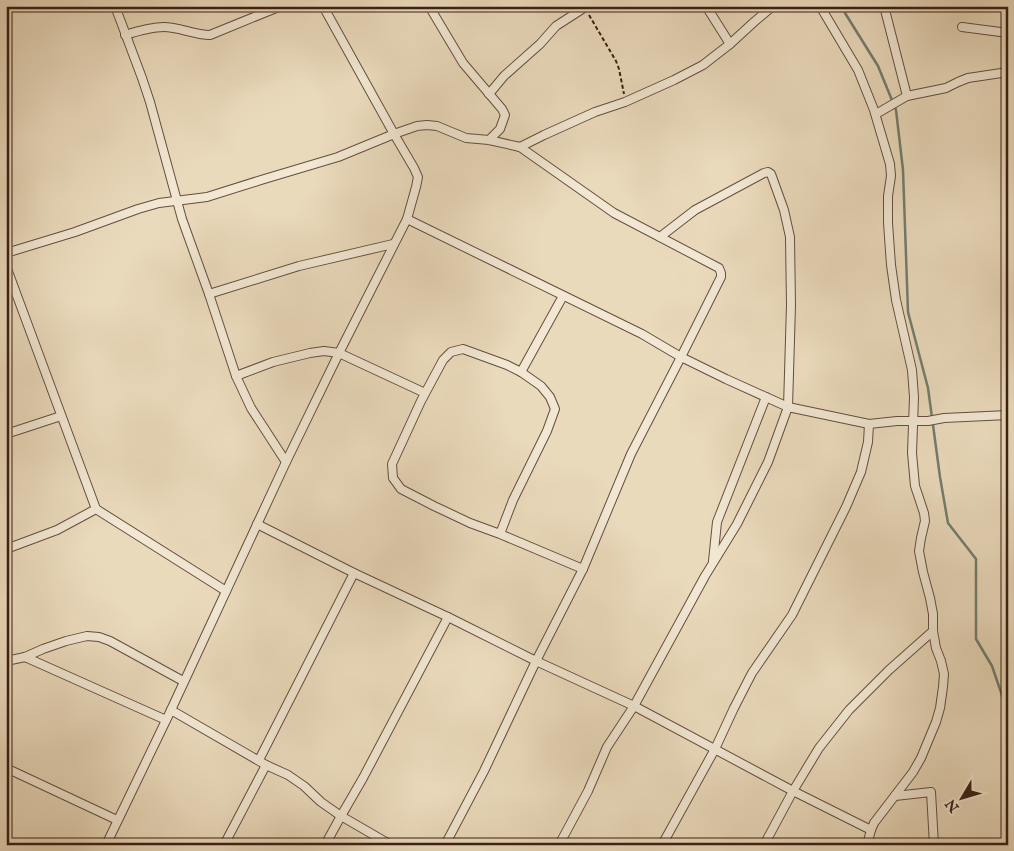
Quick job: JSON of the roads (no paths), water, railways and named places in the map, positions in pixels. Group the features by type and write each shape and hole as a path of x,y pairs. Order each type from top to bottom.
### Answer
{"street":[{"path":"115,6 150,102 182,219 236,376 251,408 286,462"},
{"path":"126,34 145,29 165,27 210,35 281,6"},
{"path":"106,845 286,462 407,219 416,187 418,177 414,168 323,6"},
{"path":"429,6 463,63 505,115 500,129 489,140"},
{"path":"706,6 730,44"},
{"path":"520,147 595,112 625,102 703,65 773,6"},
{"path":"820,6 858,70 876,114 890,164 888,223 892,265 896,300 912,370 914,396 912,452 915,486 925,522 920,538 919,551 933,614 936,648 944,674 944,687 940,708 921,758 913,772 874,823 867,845"},
{"path":"884,6 907,96"},
{"path":"489,94 504,76 540,44 556,26 586,7"},
{"path":"962,27 1008,33"},
{"path":"876,114 907,96 946,88 968,78 1008,72"},
{"path":"6,253 159,203 207,197 338,157 394,134 417,126 427,125 437,126 466,138 489,140 520,147 614,213 719,268 721,277 631,454 583,569 446,845"},
{"path":"559,845 588,791 607,747 634,706 713,563 737,524 768,462 788,407 791,305 790,236 784,210 771,174 768,172 764,173 695,210 660,237"},
{"path":"407,219 642,334 681,358 788,407 869,424 914,420 928,421 944,418 1008,416"},
{"path":"209,294 299,266 393,244"},
{"path":"7,270 96,509 226,591"},
{"path":"521,372 563,296"},
{"path":"500,534 513,500 547,431 555,409 550,397 541,386 521,372 508,365 463,349 451,352 443,360 425,393 392,464 394,478 401,489 434,506 470,523 583,569"},
{"path":"236,376 274,362 310,352 324,351 339,353 425,393"},
{"path":"713,563 717,522 766,397"},
{"path":"6,434 61,416"},
{"path":"662,845 715,749 752,673 792,615 846,507 861,472 868,442 869,424"},
{"path":"6,549 58,530 96,509"},
{"path":"257,524 536,661 634,706 793,791 871,830"},
{"path":"224,845 354,573"},
{"path":"326,845 448,617"},
{"path":"764,845 819,748 849,710 889,670 933,631"},
{"path":"6,661 25,657 66,641 87,636 99,637 110,641 183,681"},
{"path":"25,657 166,720"},
{"path":"171,710 262,763 288,775 341,816 391,845"},
{"path":"6,768 118,820"},
{"path":"895,796 931,792 934,845"}],"waterway":[{"path":"843,6 845,13 878,66 896,110 903,170 908,312 928,388 948,523 976,559 976,639 992,666 1008,713"}]}
